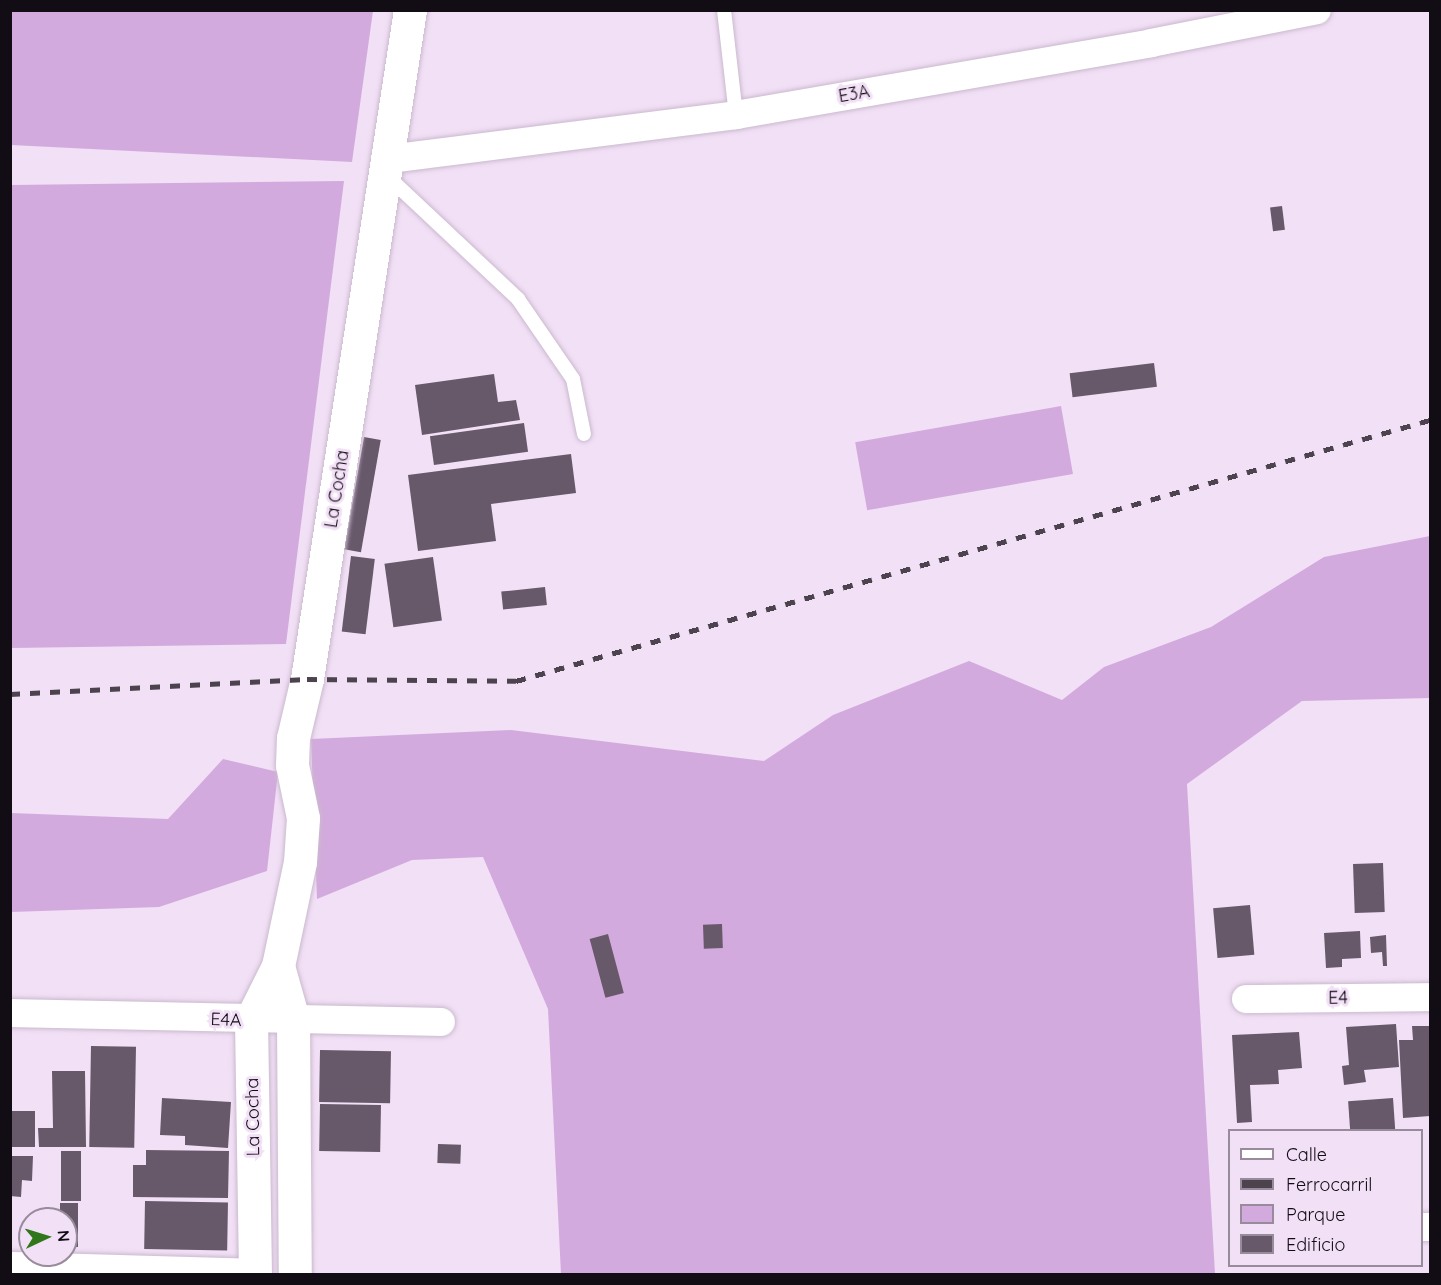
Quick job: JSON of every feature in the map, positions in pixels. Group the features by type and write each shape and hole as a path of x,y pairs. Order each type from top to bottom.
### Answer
{"street":[{"name":"La Cocha","path":"255,1274 251,1020 278,966 300,862 303,818 292,765 292,738 307,678 411,10"},
{"name":"E3A","path":"387,167 736,115 1151,43 1317,10"},
{"name":"La Cocha","path":"278,966 292,1019 295,1275"},
{"name":"E4","path":"1246,999 1431,997"},
{"name":"E4A","path":"10,1013 251,1020 441,1022"},
{"path":"10,1266 255,1274"}],"lane":[{"path":"724,10 736,115"},
{"path":"387,167 518,299 573,378 584,434"}],"green space":[{"path":"11,10 373,11 352,162 11,145"},
{"path":"344,181 286,644 11,648 11,185"},
{"path":"1061,406 1073,474 867,510 855,442"},
{"path":"1430,536 1430,698 1302,701 1187,784 1215,1274 561,1274 548,1009 483,857 412,860 317,899 311,739 511,730 764,761 833,715 969,661 1062,700 1104,667 1211,627 1324,557"},
{"path":"223,759 278,772 267,871 159,907 11,912 11,813 168,819"}],"building":[{"path":"1282,206 1285,230 1273,231 1270,207"},
{"path":"1154,363 1157,387 1073,397 1070,373"},
{"path":"494,374 498,402 516,400 520,420 422,435 415,385"},
{"path":"524,423 528,452 434,465 430,436"},
{"path":"364,437 381,440 361,552 344,549"},
{"path":"571,454 576,493 491,504 496,541 418,551 408,475"},
{"path":"351,556 375,559 366,634 342,631"},
{"path":"433,557 442,620 393,627 384,564"},
{"path":"545,587 547,605 503,610 501,592"},
{"path":"1383,863 1385,912 1355,913 1353,864"},
{"path":"1250,905 1254,955 1217,958 1213,908"},
{"path":"722,924 723,948 704,949 703,925"},
{"path":"1360,931 1361,958 1342,959 1342,967 1326,968 1324,933"},
{"path":"608,934 624,993 605,998 590,939"},
{"path":"1386,935 1387,966 1383,966 1382,952 1371,953 1370,937"},
{"path":"1396,1024 1399,1067 1364,1070 1366,1082 1344,1085 1342,1066 1349,1065 1346,1027"},
{"path":"1412,1026 1430,1026 1430,1116 1403,1118 1399,1040 1413,1040"},
{"path":"1299,1032 1302,1068 1278,1070 1279,1084 1250,1085 1252,1122 1237,1123 1232,1035"},
{"path":"91,1046 136,1047 134,1148 89,1147"},
{"path":"320,1050 391,1051 390,1103 319,1102"},
{"path":"52,1071 85,1071 86,1147 39,1147 38,1128 53,1128"},
{"path":"162,1098 231,1102 228,1148 185,1145 185,1136 160,1135"},
{"path":"1393,1098 1395,1129 1350,1129 1348,1101"},
{"path":"320,1104 381,1105 380,1152 319,1151"},
{"path":"10,1111 35,1111 35,1147 10,1147"},
{"path":"438,1144 461,1145 460,1164 437,1163"},
{"path":"146,1150 229,1151 228,1198 133,1197 133,1165 146,1165"},
{"path":"61,1151 81,1151 81,1201 61,1201"},
{"path":"10,1156 33,1156 32,1181 22,1180 21,1197 10,1196"},
{"path":"145,1201 228,1202 227,1250 144,1249"},
{"path":"60,1203 78,1203 78,1207 60,1207"}],"railway":[{"path":"10,694 307,679 516,681 1430,420"}]}
